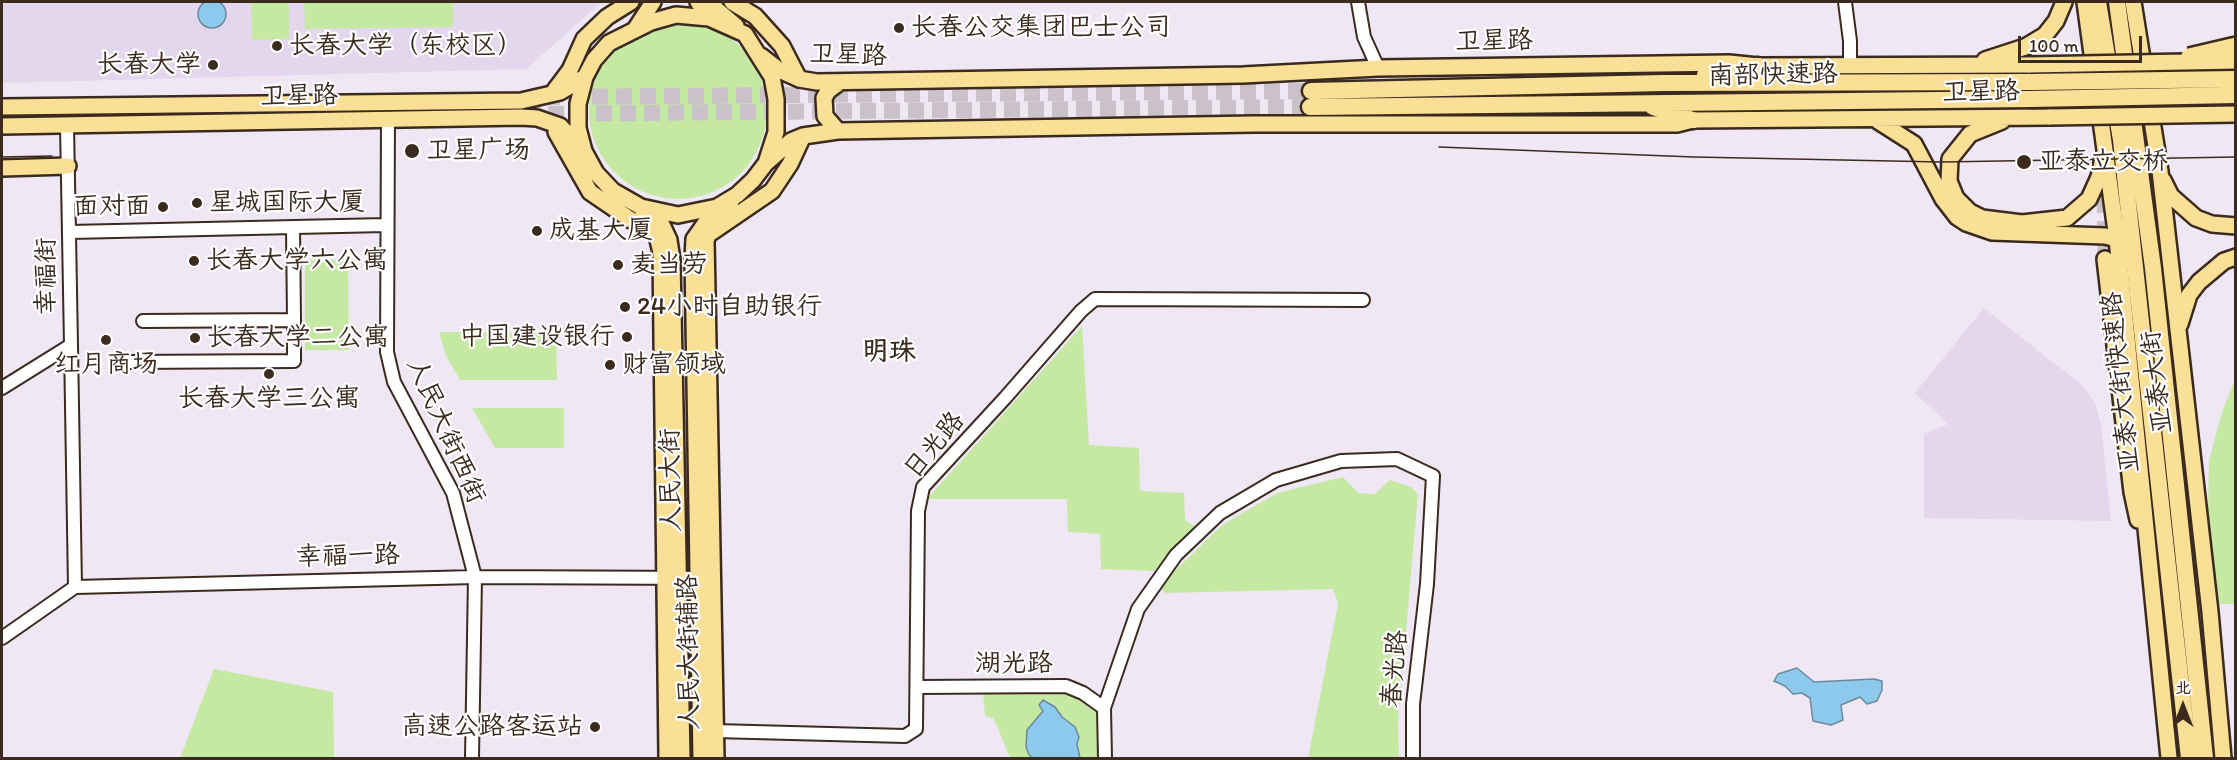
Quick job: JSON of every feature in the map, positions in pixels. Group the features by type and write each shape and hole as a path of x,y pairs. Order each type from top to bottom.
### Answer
{"highway":[{"name":"亚泰大街快速路","path":"2098,2 2121,140 2187,755"},
{"name":"亚泰大街快速路","path":"2117,2 2153,268 2205,759"},
{"path":"1663,83 1758,66"},
{"name":"南部快速路","path":"2235,79 2031,91 1641,103 1311,99 1663,83 2031,91 2235,95"},
{"path":"1641,103 1693,120"},
{"path":"2203,731 2211,759"}],"main road":[{"path":"549,94 559,87 570,70 584,39 607,17 631,2"},
{"path":"636,28 653,2"},
{"path":"651,22 662,2"},
{"path":"698,2 709,18"},
{"path":"547,120 564,142 590,192 631,220 654,219 717,207 737,195 753,180 765,163 776,132 776,99 772,77 761,56 753,50 745,34 716,9 712,2"},
{"path":"732,2 755,16 782,46 799,79"},
{"path":"1973,63 2025,46 2049,31 2061,12 2064,2"},
{"name":"亚泰大街","path":"2085,2 2117,239 2169,759"},
{"name":"亚泰大街","path":"2137,6 2160,171 2210,612 2223,759"},
{"path":"654,219 641,207 613,191 596,173 584,151 578,128 578,104 585,77 594,60 609,43 636,28 676,15 709,18 745,34"},
{"path":"2158,63 2235,45"},
{"name":"卫星路","path":"761,56 779,70 799,79 840,82 1243,75 1378,68 1729,63 1758,66 1973,63 2030,65 2235,61"},
{"name":"卫星路","path":"2,107 521,101 560,92 585,77"},
{"path":"838,131 825,116 824,98 828,91 840,82"},
{"name":"卫星路","path":"765,163 791,141 802,136 838,131 1254,124 1677,124 1693,120 2235,114"},
{"name":"卫星路","path":"2,126 521,117 547,120"},
{"path":"2012,117 1970,134 1950,159 1949,181 1956,198 1970,212 1982,218 2004,222 2042,222 2056,221 2077,212 2095,190 2105,146"},
{"path":"1875,119 1914,144 1943,200 1957,217 1966,223 1992,232 2105,236 2117,239"},
{"path":"547,120 560,126 584,151"},
{"path":"709,233 772,191 790,164 802,136"},
{"path":"2,168 69,166"},
{"path":"2160,171 2171,196 2196,219 2212,224 2235,226"},
{"name":"人民大街辅路","path":"716,759 705,578 706,240 713,225 737,195"},
{"name":"人民大街","path":"701,759 705,578 694,239 717,207"},
{"name":"人民大街","path":"654,219 669,240 672,260 671,577 682,759"},
{"path":"2177,336 2183,309 2199,282 2224,261 2235,257"},
{"path":"2105,259 2132,492 2148,552"},
{"name":"人民大街辅路","path":"667,759 671,577"}],"street":[{"path":"1358,2 1364,37 1378,68"},
{"path":"1845,2 1850,41 1850,66"},
{"name":"人民大街西街","path":"388,119 387,352 394,382 453,493 476,577 472,759"},
{"name":"幸福街","path":"2,387 70,345 67,125"},
{"path":"70,232 386,225"},
{"path":"127,362 294,361 293,228"},
{"name":"日光路","path":"715,731 905,736 915,729 918,511 922,487 1005,398 1081,311 1095,299 1363,300"},
{"path":"144,321 294,320"},
{"path":"2,638 75,587 70,345"},
{"name":"春光路","path":"1104,708 1138,609 1176,555 1220,513 1276,480 1341,461 1397,459 1433,476 1427,584 1413,704 1413,759"},
{"name":"幸福一路","path":"75,587 476,577 705,578"},
{"name":"湖光路","path":"916,687 1066,686 1083,693 1104,708"},
{"path":"1104,708 1105,759"}],"shaded area":[{"name":"长春大学（东校区）","path":"2,2 602,2 526,69 2,83"},
{"path":"1984,308 2083,386 2096,405 2101,426 2111,521 1924,518 1924,434 1948,424 1915,393"}],"green space":[{"path":"251,2 289,2 289,39 252,40"},
{"path":"304,2 453,2 453,27 305,29"},
{"path":"678,21 712,28 741,47 760,76 767,110 760,144 741,173 712,192 678,199 644,192 615,173 596,144 589,110 596,76 615,47 644,28"},
{"path":"305,260 348,260 349,350 305,350"},
{"path":"1082,326 1089,445 1139,448 1140,491 1184,493 1185,520 1195,527 1154,571 1101,569 1100,534 1068,532 1067,499 927,499"},
{"path":"439,332 556,333 557,380 460,380 446,356"},
{"path":"2235,380 2235,604 2219,604 2208,513 2209,460 2222,412"},
{"path":"472,408 564,408 564,448 495,448"},
{"path":"1343,477 1358,493 1375,494 1390,480 1411,487 1418,494 1398,723 1399,758 1308,758 1338,604 1333,589 1166,593 1158,587 1222,525 1277,493"},
{"path":"214,669 333,692 334,758 180,758"},
{"path":"983,692 1062,692 1077,698 1099,715 1099,758 1010,758 993,718 985,716"}],"water":[{"path":"212,0 222,4 226,14 222,24 212,28 202,24 198,14 202,4"},
{"path":"1797,668 1814,682 1874,679 1882,681 1882,690 1877,701 1867,704 1860,697 1841,705 1843,720 1831,725 1813,721 1810,698 1802,693 1793,694 1785,686 1774,681 1778,674"},
{"path":"1043,700 1055,707 1062,717 1075,727 1079,737 1077,744 1080,758 1033,758 1029,755 1026,747 1027,730 1043,711 1039,705"}],"tunnel":[{"path":"544,97 1311,91"},
{"path":"524,114 1310,107"},
{"path":"2,118 103,117"},
{"path":"2105,259 2104,176 2113,139 2120,122"}],"tram line":[{"path":"1439,147 1694,157 1941,162 2236,157"},
{"path":"2,157 52,156"}],"place":[{"name":"长春公交集团巴士公司","path":"899,28"},
{"name":"长春大学（东校区）","path":"277,46"},
{"name":"长春大学","path":"213,65"},
{"name":"卫星广场","path":"412,151"},
{"name":"亚泰立交桥","path":"2024,162"},
{"name":"星城国际大厦","path":"197,203"},
{"name":"面对面","path":"163,207"},
{"name":"成基大厦","path":"537,231"},
{"name":"长春大学六公寓","path":"194,261"},
{"name":"麦当劳","path":"618,265"},
{"name":"24小时自助银行","path":"625,307"},
{"name":"中国建设银行","path":"627,337"},
{"name":"长春大学二公寓","path":"195,338"},
{"name":"红月商场","path":"106,340"},
{"name":"财富领域","path":"610,365"},
{"name":"长春大学三公寓","path":"269,374"},
{"name":"高速公路客运站","path":"595,727"}],"district":[{"name":"明珠","path":"889,352"}]}
